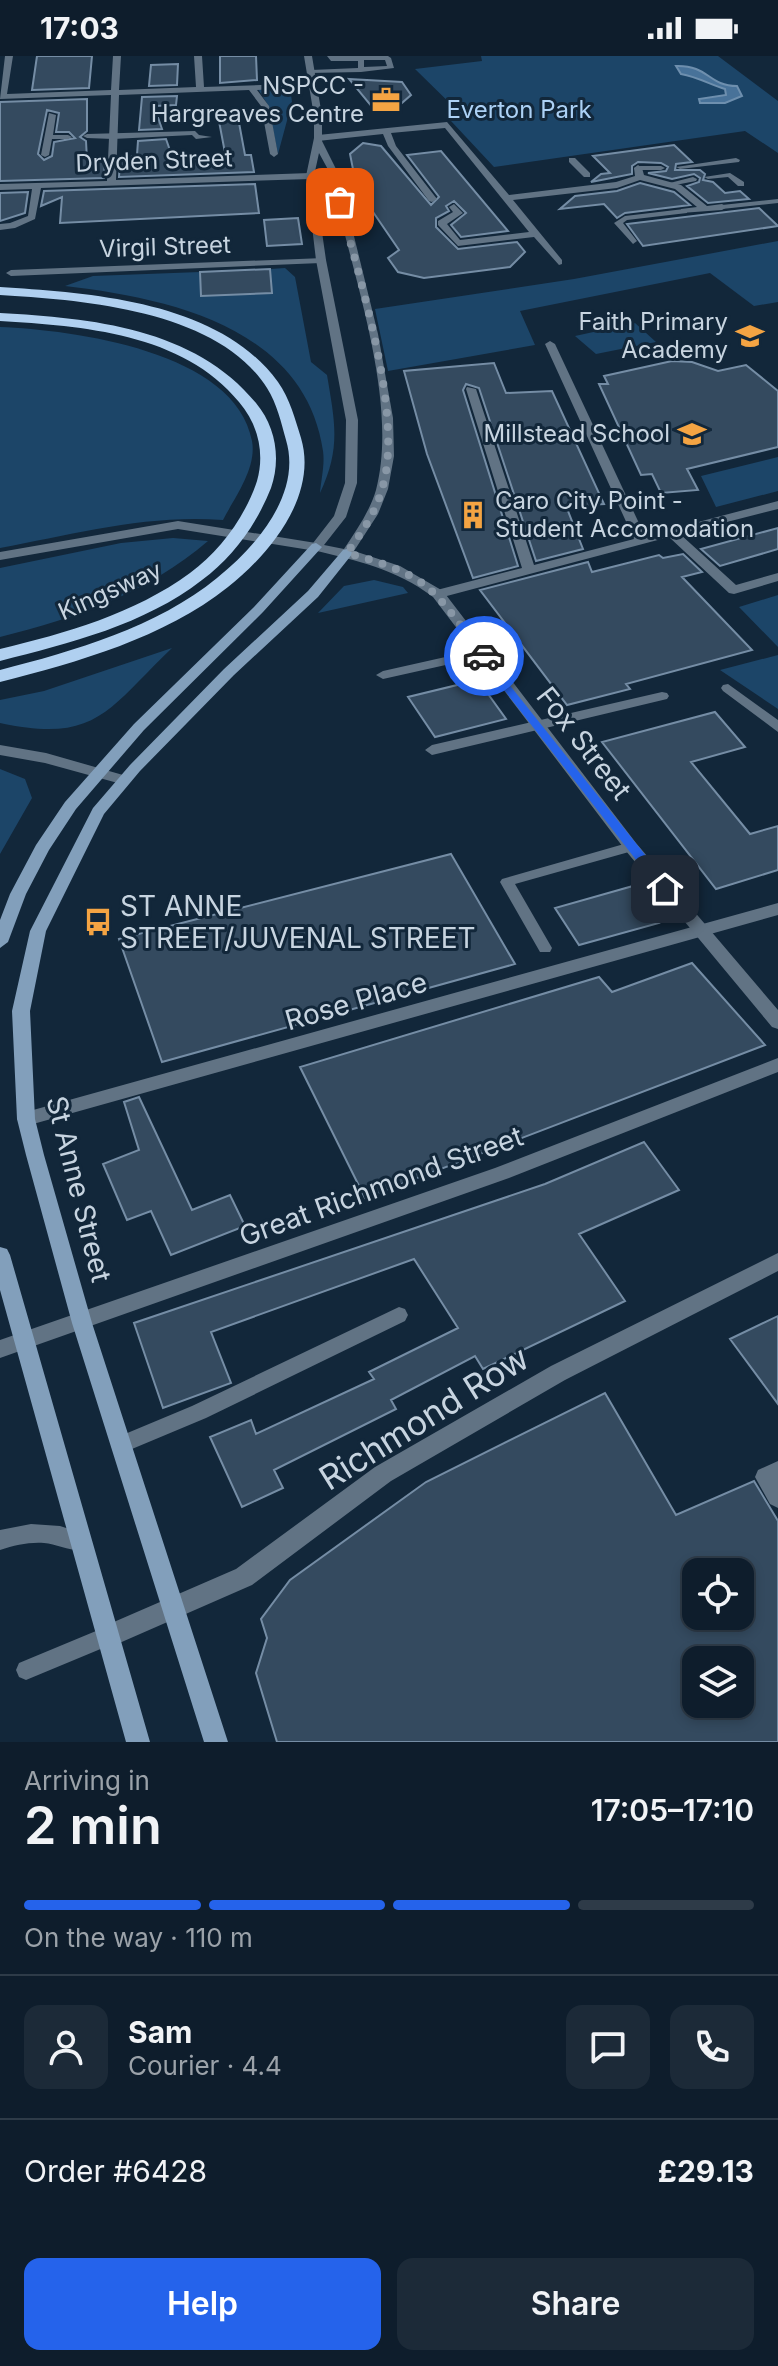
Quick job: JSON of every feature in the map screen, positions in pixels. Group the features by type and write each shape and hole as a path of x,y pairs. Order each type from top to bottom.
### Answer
{"highway":[{"name":"Kingsway","path":"0,291 107,300 186,322 243,355 272,383 289,422 299,462 283,514 245,563 172,614 93,647 0,676"},
{"path":"0,308 58,311 174,334 228,359 289,422"},
{"name":"Kingsway","path":"0,317 94,325 163,344 207,365 245,395 263,425 271,463 256,508 221,553 196,576 147,606 65,639 0,655"}],"main road":[{"path":"0,942 19,891 46,842 100,773 316,547"},
{"name":"St Anne Street","path":"216,1742 82,1323 26,1119 21,1011 38,931 98,812 229,672 313,594 347,553"},
{"path":"0,1255 138,1742"}],"street":[{"path":"9,56 1,97 313,85"},
{"path":"111,183 117,56"},
{"path":"198,56 200,89"},
{"path":"308,56 318,140 310,176 321,260 345,378 352,436 351,483 340,517 316,547"},
{"path":"252,88 265,106 274,152 259,149"},
{"path":"318,140 447,125 559,262"},
{"path":"386,132 392,146 432,199"},
{"path":"318,140 335,175 389,419 384,486 371,519 347,553"},
{"path":"507,198 639,173 687,192 705,209"},
{"name":"Dryden Street","path":"0,187 310,176"},
{"path":"0,227 12,226 32,217 37,186"},
{"path":"454,207 458,213 441,223 461,248 536,234"},
{"path":"684,211 722,207"},
{"name":"Virgil Street","path":"11,273 321,260"},
{"path":"550,344 641,541"},
{"path":"471,389 529,570"},
{"path":"438,594 778,505"},
{"name":"Fox Street","path":"0,556 178,525 217,528 347,553 407,571 438,594 631,847 699,932 778,1022"},
{"path":"671,533 734,590 778,577"},
{"path":"383,675 481,653"},
{"path":"728,688 778,727"},
{"path":"432,750 662,696"},
{"path":"0,750 125,780"},
{"name":"Rose Place","path":"26,1119 778,909"},
{"name":"Great Richmond Street","path":"0,1349 82,1323 502,1173 778,1065"},
{"name":"Richmond Row","path":"108,1636 244,1577 383,1474 558,1373 778,1261"},
{"path":"772,1474 778,1497"}],"lane":[{"path":"311,72 391,68 388,58 331,59 330,56"},
{"path":"360,57 362,69"},
{"path":"45,155 52,115"},
{"path":"87,136 195,133 196,137 208,137"},
{"path":"49,137 68,137"},
{"path":"572,160 592,181"},
{"path":"680,167 736,160"},
{"path":"639,173 661,168"},
{"path":"708,177 730,175 741,184"},
{"path":"670,184 693,179"},
{"path":"722,207 778,201"},
{"path":"643,203 653,215"},
{"path":"633,241 618,223 625,218 684,211"},
{"path":"545,948 507,882 631,847"},
{"path":"120,1445 199,1412 399,1315"},
{"path":"0,1540 20,1533 52,1532 81,1542"},
{"path":"26,1670 108,1636"}],"green space":[{"name":"Everton Park","path":"481,56 718,56 778,101 778,153 745,131 494,167 451,121 465,118 415,69 482,61"},
{"path":"290,88 292,102 278,154 268,105 258,89"},
{"path":"778,241 778,302 754,306 710,273 520,311 535,345 388,371 375,309 574,279"},
{"path":"285,268 295,277 311,362 327,375 330,392 334,449 320,493 323,451 311,409 290,375 261,347 226,326 187,311 146,299 65,286 93,276 200,272 201,296 272,293 270,269"},
{"path":"635,323 656,342 596,354 575,336"},
{"path":"0,327 68,333 147,351 184,366 216,386 240,410 253,451 244,482 223,520 139,523 0,548"},
{"path":"778,457 778,491 716,507 701,476"},
{"path":"173,538 208,541 161,575 110,601 0,637 0,568 121,543"},
{"path":"374,580 403,587 408,593 318,613 344,586"},
{"path":"778,595 778,647 739,607"},
{"path":"172,648 115,704 80,725 59,729 0,723 0,700 44,691"},
{"path":"778,655 778,709 720,670"},
{"path":"0,769 25,779 32,798 0,854"}],"shaded area":[{"path":"676,66 695,69 720,83 737,86 742,96 725,103 700,103 699,99 726,95 725,89 681,74"}],"building":[{"path":"37,56 92,56 89,88 32,90"},
{"path":"220,56 256,56 257,80 220,83"},
{"path":"178,64 177,85 149,86 151,65"},
{"name":"NSPCC - Hargreaves Centre","path":"349,79 402,82 411,95 395,109 377,113"},
{"path":"177,96 176,105 154,106 162,129 139,130 142,97"},
{"path":"87,99 87,131 80,137 86,141 87,160 105,160 104,178 0,181 0,102","holes":["47,110 59,113 56,132 69,132 75,138 54,142 52,156 44,160 38,154"]},
{"path":"237,112 245,155 251,155 254,172 119,177 120,160 137,155 138,141 166,139 173,159 226,158 218,116"},
{"path":"363,143 381,146 431,205 439,197 407,155 441,151 508,231 461,237 451,225 466,213 454,201 446,206 449,211 436,218 436,227 458,249 517,242 525,252 510,267 424,278 398,272 388,258 399,250 371,209 361,210 350,154"},
{"path":"674,145 692,162 676,164 675,170 700,170 705,174 703,180 713,182 725,193 740,191 749,199 708,203 687,186 699,182 700,178 694,174 672,179 648,173 666,171 668,167 661,163 638,162 632,166 632,174 591,182 601,174 610,173 593,156"},
{"path":"640,183 674,192 690,205 625,213 617,218 604,204 560,209 575,196 617,191"},
{"path":"255,184 259,213 60,223 62,197 41,206 44,191"},
{"path":"28,192 25,213 0,221 0,193"},
{"path":"759,208 778,226 643,246 627,224"},
{"path":"298,218 302,244 267,246 264,220"},
{"path":"270,269 272,293 201,296 200,272"},
{"path":"672,361 692,362 718,371 746,365 778,391 778,447 687,469 698,490 661,493 652,474 641,475 599,384 608,384 604,376"},
{"path":"494,363 506,393 552,391 604,504 566,506 583,549 536,561 479,388 466,384 463,390 518,566 473,578 427,454 404,371"},
{"path":"778,528 778,549 720,566 701,549"},
{"path":"683,554 702,572 682,577 752,650 626,684 630,689 567,705 480,590 588,562 592,572 659,555 663,558"},
{"path":"478,680 506,719 435,737 408,697"},
{"path":"715,712 745,747 691,762 750,834 778,826 778,870 716,889 602,742"},
{"path":"451,854 515,964 162,1062 119,939"},
{"path":"633,886 659,923 579,945 555,908"},
{"path":"692,963 765,1045 365,1198 300,1067 599,977 612,992"},
{"path":"139,1097 192,1210 230,1195 245,1226 171,1255 151,1211 127,1220 103,1164 139,1150 124,1102"},
{"path":"644,1142 679,1190 579,1234 625,1301 483,1369 475,1356 391,1400 396,1409 274,1470 283,1488 242,1507 210,1437 251,1420 256,1434 374,1379 369,1372 458,1328 414,1259 211,1332 231,1383 163,1408 134,1323 545,1184"},
{"path":"778,1316 778,1404 730,1339"},
{"path":"605,1393 676,1515 754,1481 778,1521 778,1742 277,1742 256,1673 267,1638 261,1619 290,1580 426,1482"}],"way so far":[{"path":"340,202 389,419 384,486 371,519 347,553 397,567 416,576 438,594 484,656"}],"place":[{"name":"NSPCC - Hargreaves Centre","path":"386,100"},
{"name":"Faith Primary Academy","path":"750,336"},
{"name":"Millstead School","path":"692,434"},
{"name":"Caro City Point - Student Accomodation","path":"473,515"},
{"name":"ST ANNE STREET/JUVENAL STREET","path":"98,922"}],"route":[{"path":"484,656 665,889"}]}
